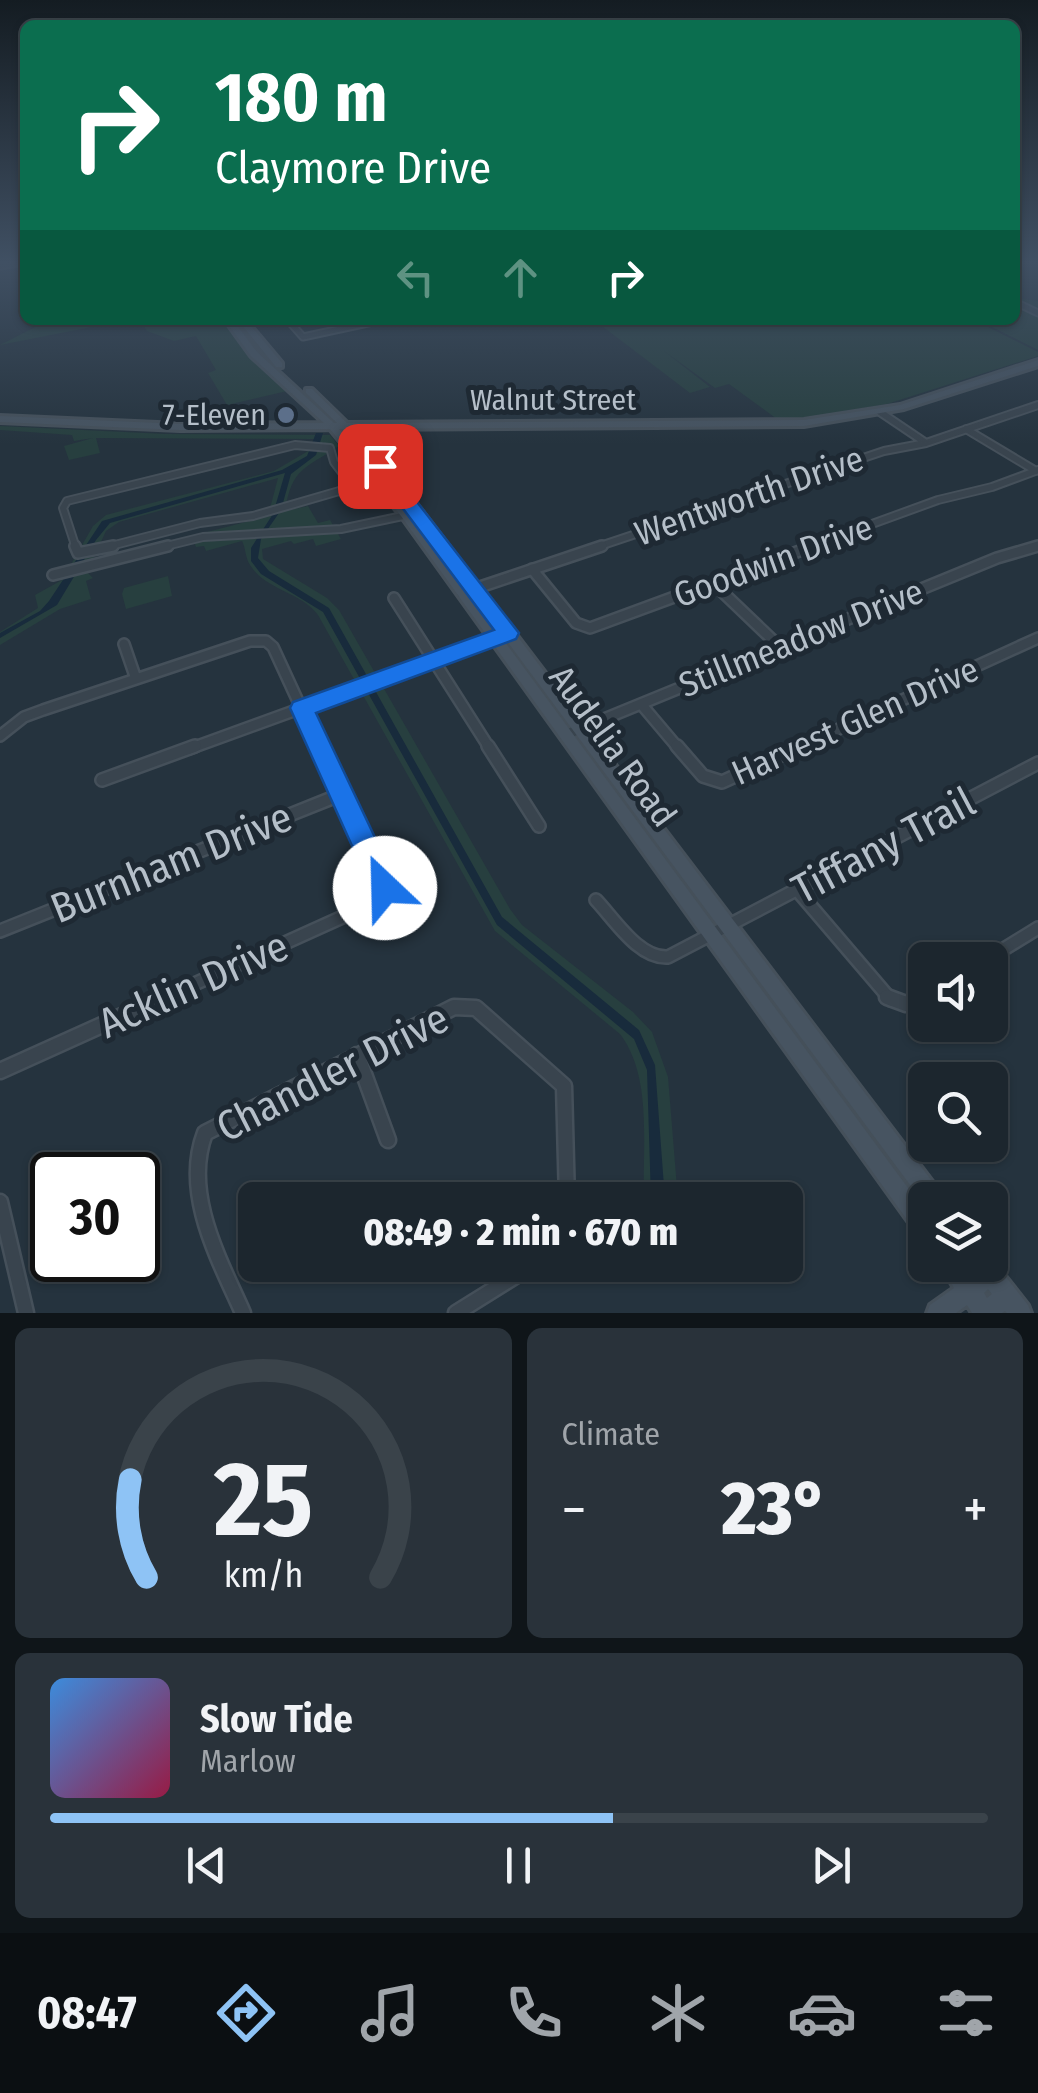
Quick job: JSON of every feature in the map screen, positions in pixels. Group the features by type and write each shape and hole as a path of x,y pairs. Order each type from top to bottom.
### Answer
{"main road":[{"name":"Audelia Road","path":"234,325 254,354 275,367 342,429 384,478 819,1064 919,1182"},
{"name":"Audelia Road","path":"246,325 275,367"},
{"name":"Walnut Street","path":"0,421 139,432 812,428 883,415 1038,367"},
{"name":"Walnut Street","path":"631,428 754,425 883,415"},
{"path":"722,430 754,425"},
{"name":"Audelia Road","path":"342,429 353,450 384,478"},
{"name":"Audelia Road","path":"819,1064 908,1202"},
{"path":"963,1282 985,1313 1013,1304 996,1282"},
{"path":"938,1313 976,1282"}],"street":[{"path":"292,325 303,337 359,325"},
{"name":"Wentworth Drive","path":"468,591 884,451 926,443 1038,405"},
{"path":"883,415 926,443"},
{"path":"966,429 1037,471"},
{"path":"353,450 334,455 316,445 278,448 67,501 63,508 76,550 98,552 200,523 226,522 268,512 384,478"},
{"path":"334,455 334,462 352,487"},
{"name":"Goodwin Drive","path":"532,569 576,623 590,628 938,500 1037,471"},
{"path":"52,575 185,540 341,529 411,513"},
{"name":"Stillmeadow Drive","path":"572,732 997,558 1038,546"},
{"path":"713,583 780,647"},
{"path":"394,598 539,826"},
{"path":"102,780 501,636"},
{"name":"Harvest Glen Drive","path":"641,704 703,776 722,782 1038,638"},
{"path":"0,736 24,717 250,641 266,640 273,647 342,794"},
{"path":"124,644 136,679"},
{"name":"Tiffany Trail","path":"596,900 645,952 656,958 668,957 1038,763"},
{"name":"Acklin Drive","path":"0,1071 369,905 382,894 384,882 342,794"},
{"name":"Burnham Drive","path":"0,931 342,794"},
{"path":"798,890 887,997 898,1005 908,1006"},
{"path":"1008,946 1038,928"},
{"name":"Chandler Drive","path":"243,1313 206,1216 196,1176 198,1144 215,1126 454,1007 466,1004 481,1011 560,1078 564,1086 567,1182"},
{"path":"357,1054 388,1140"},
{"path":"0,1202 26,1313"},
{"path":"456,1313 506,1282"}],"green space":[{"path":"1038,321 1038,350 988,325"},
{"path":"39,325 102,325 0,345"},
{"path":"143,325 228,325 254,362 287,391 227,405 208,373 216,370 196,336 174,341 147,331"},
{"path":"601,325 984,325 1038,352 1038,356 887,404 781,422 729,384 715,388 664,351 710,387 690,393"},
{"path":"0,426 166,434 330,435 339,446 296,477 285,511 308,506 318,523 330,520 341,539 316,546 313,539 294,544 291,541 262,549 263,559 327,598 339,610 522,925 633,1012 652,1032 668,1077 677,1182 644,1182 642,1092 630,1051 620,1034 495,931 318,615 257,573 248,562 242,541 206,551 204,546 196,547 192,536 268,516 278,478 119,522 106,531 87,572 93,578 86,581 91,599 60,609 0,645 0,632 38,608 35,595 62,580 93,526 106,515 274,471 315,447 316,439 96,438 100,453 69,460 64,446 93,438 74,441 72,435 0,430"},
{"path":"168,576 172,596 126,609 124,588"}],"water":[{"path":"316,433 323,433 316,455 291,474 281,510 261,539 258,558 269,571 329,608 502,917 639,1030 655,1065 664,1182 650,1182 647,1070 634,1039 497,925 323,612 261,574 251,561 251,548 273,514 285,473 110,523 57,605 0,638 0,633 40,611 49,601 102,521 282,470 307,456"}],"place":[{"name":"7-Eleven","path":"286,415"}],"route":[{"path":"380,466 508,633 302,708 385,888"}]}
